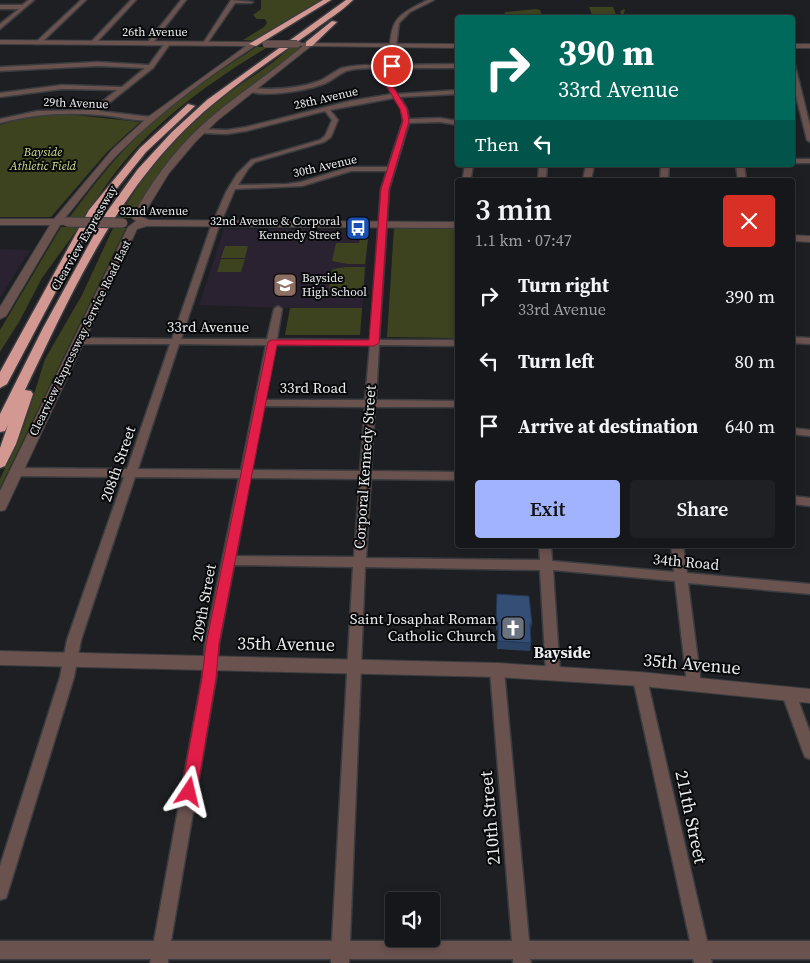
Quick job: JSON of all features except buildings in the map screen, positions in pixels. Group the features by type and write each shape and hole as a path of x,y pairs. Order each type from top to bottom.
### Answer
{"highway":[{"path":"253,44 328,0"},
{"name":"Clearview Expressway","path":"0,384 51,287 94,212 109,190 159,134 214,87 339,0"},
{"name":"Clearview Expressway","path":"0,428 50,328 111,214 141,171 210,102 350,0"},
{"path":"309,44 357,0"},
{"path":"0,362 51,287"},
{"path":"0,463 9,444 50,328"}],"street":[{"path":"1,25 32,0"},
{"path":"38,42 84,0"},
{"path":"93,43 134,0"},
{"path":"149,44 184,0"},
{"path":"432,0 416,6 396,23 389,85 394,96 404,109 406,121 455,122"},
{"path":"528,0 552,0"},
{"path":"204,44 234,1 251,2"},
{"path":"0,7 24,7"},
{"name":"26th Avenue","path":"0,42 455,45"},
{"path":"92,113 151,66 167,44"},
{"name":"Clearview Expressway","path":"0,316 62,222 116,151 184,92 253,44"},
{"path":"147,223 137,218 144,203 164,174 201,131 309,44"},
{"path":"795,47 810,47"},
{"path":"0,69 98,64 151,66"},
{"path":"250,90 272,92 292,89 323,82 336,73 358,67 455,66"},
{"path":"795,78 810,140"},
{"path":"0,94 70,86 123,89"},
{"name":"28th Avenue","path":"201,131 227,132 246,129 394,96 455,92"},
{"name":"208th Street","path":"0,892 67,677 74,640 217,224 233,187 241,174 253,161 314,144 328,137 335,120 327,110"},
{"name":"29th Avenue","path":"0,121 43,112 92,113 151,119"},
{"name":"Corporal Kennedy Street","path":"341,956 353,666 382,224 385,189 406,121"},
{"path":"795,161 810,161"},
{"name":"30th Avenue","path":"233,187 287,186 302,184 350,169 392,168"},
{"name":"32nd Avenue","path":"0,222 455,225"},
{"name":"Clearview Expressway Service Road East","path":"0,506 133,227 147,223"},
{"path":"795,238 810,239"},
{"name":"209th Street","path":"160,957 228,560 278,309"},
{"path":"795,340 810,341"},
{"name":"33rd Avenue","path":"78,341 455,343"},
{"name":"33rd Road","path":"259,403 455,404"},
{"path":"795,431 810,433"},
{"path":"15,472 455,476"},
{"path":"795,500 810,502"},
{"path":"545,548 553,673"},
{"path":"676,548 694,684"},
{"name":"34th Road","path":"228,560 546,565 810,590"},
{"name":"35th Avenue","path":"0,658 497,670 640,679 810,696"},
{"name":"210th Street","path":"497,670 521,956"},
{"name":"211th Street","path":"640,679 701,956"},
{"path":"789,694 810,752"},
{"path":"0,950 160,957 701,956 810,950"}],"shaded area":[{"name":"Bayside High School","path":"224,229 369,230 360,335 285,335 290,308 199,305"},
{"path":"0,249 30,250 0,298"}],"green space":[{"path":"261,0 326,0 257,41 243,40 264,27 267,23 265,19 257,19 253,15 261,9"},
{"path":"589,7 613,7 616,14 621,14 620,11 625,9 624,15 592,15"},
{"path":"536,9 540,10 542,15 504,15 505,12"},
{"path":"256,47 268,47 225,74 164,121 128,157 84,218 69,218 113,162 149,125 197,87"},
{"path":"290,47 303,47 207,123 165,167 131,218 118,218 153,167 179,137 226,95"},
{"name":"Bayside Athletic Field","path":"50,114 140,122 107,152 51,217 0,217 0,125 27,117"},
{"path":"61,227 79,227 42,278 19,322 0,352 0,330"},
{"path":"394,227 455,228 402,228 455,229 455,338 387,337"},
{"path":"113,228 126,228 0,488 0,479 24,426 45,359 82,295"},
{"path":"360,239 368,239 365,264 347,264 332,261 336,243 359,243"},
{"path":"225,246 248,246 245,258 221,258"},
{"path":"221,259 245,259 241,272 217,272"},
{"path":"365,267 363,295 355,294 355,290 329,289 332,269"},
{"path":"290,308 362,308 360,335 285,335"}],"place":[{"name":"32nd Avenue & Corporal Kennedy Street","path":"358,228"},
{"name":"Bayside High School","path":"285,285"},
{"name":"Saint Josaphat Roman Catholic Church","path":"513,628"}],"district":[{"name":"Bayside","path":"562,652"}],"route":[{"path":"189,792 209,678 212,644 272,342 374,343 385,189 406,121 404,109 394,96 389,85 392,66"}]}
